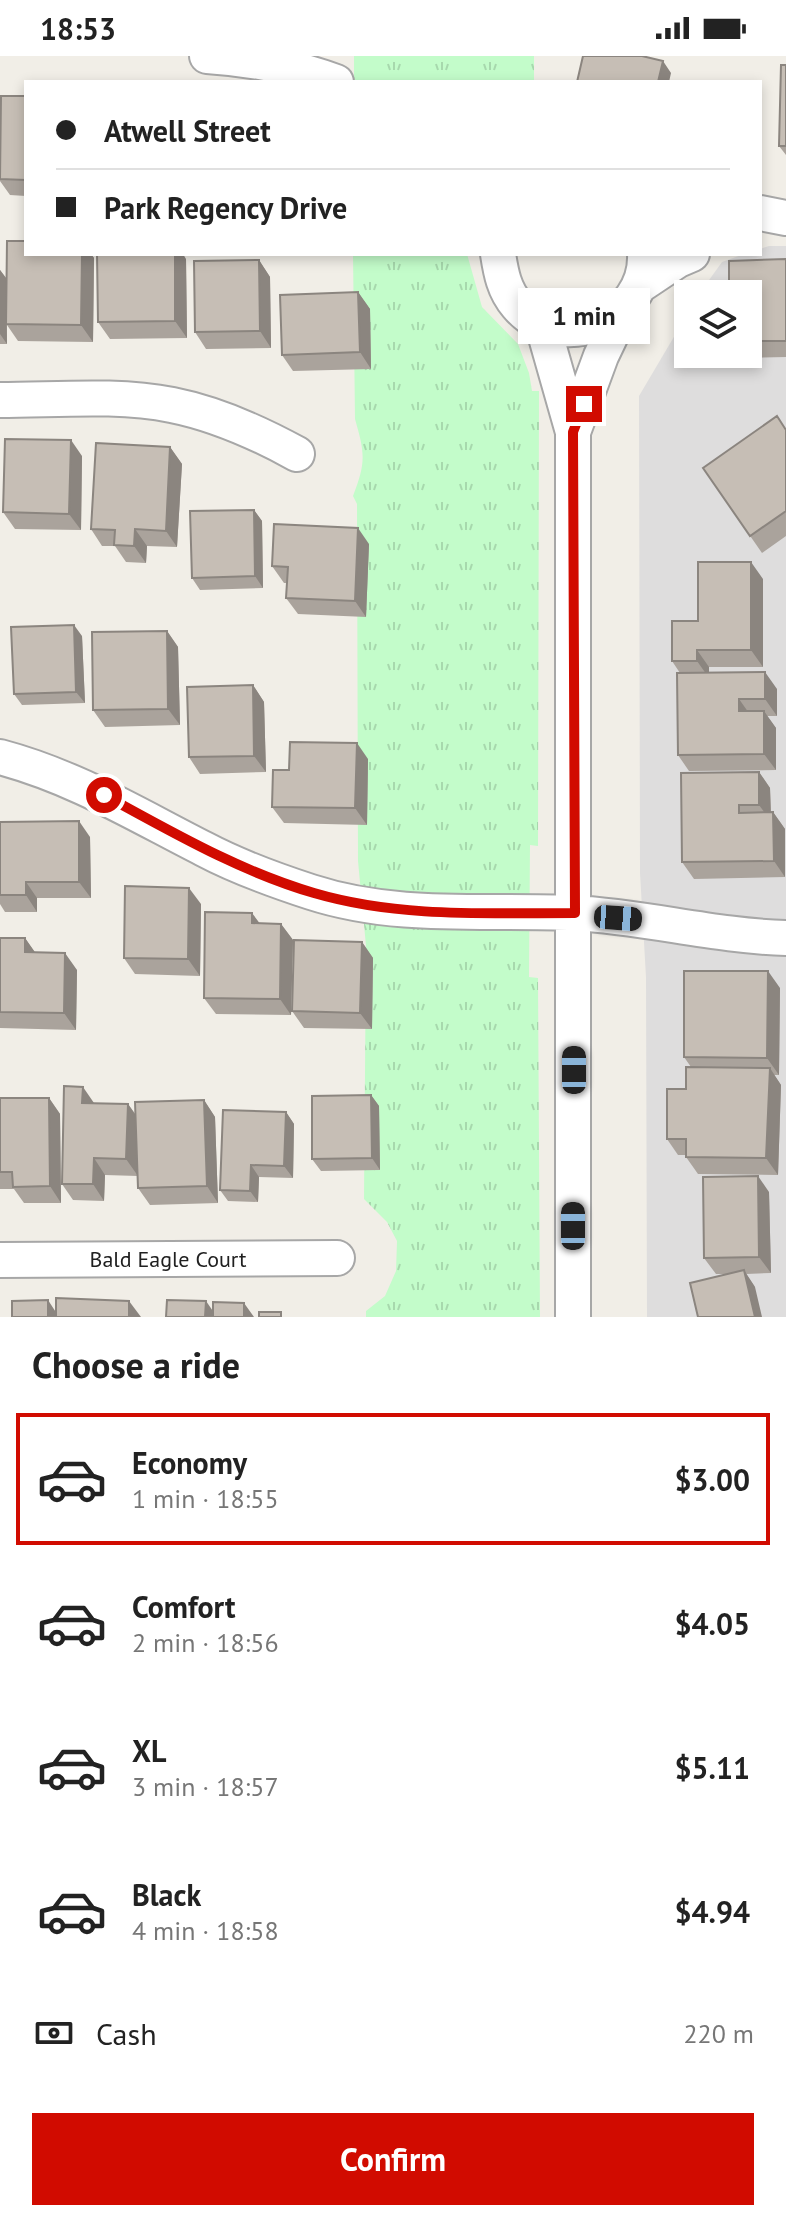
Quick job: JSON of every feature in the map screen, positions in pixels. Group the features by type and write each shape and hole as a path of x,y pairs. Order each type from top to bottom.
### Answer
{"street":[{"path":"207,56 253,59 331,80"},
{"path":"498,256 503,282 518,307 542,323 570,330 598,325 636,283 687,256"},
{"path":"573,432 601,356 636,283"},
{"path":"542,323 573,432 573,1317"},
{"path":"0,400 104,400 169,404 241,426 297,454"},
{"path":"0,757 59,776 104,795 256,873 315,893 358,903 440,913 575,913 786,938"},
{"name":"Bald Eagle Court","path":"0,1260 337,1258"}],"shaded area":[{"path":"786,246 786,1317 647,1317 646,977 640,873 639,396 674,337 674,368 762,368 762,280 709,280 722,262 738,256 762,256 762,248"}],"green space":[{"path":"354,56 534,56 534,80 354,80"},
{"path":"353,256 468,256 482,307 518,344 532,391 539,391 538,846 530,845 529,977 538,978 540,1317 366,1317 366,1311 385,1296 396,1271 397,1241 387,1222 364,1199 366,946 358,861 357,504 353,496 363,458 355,419"}],"building":[{"path":"583,56 642,56 663,61 658,80 577,80"},
{"path":"781,65 786,65 786,146 779,146"},
{"path":"1,96 24,96 24,180 0,179"},
{"path":"7,241 24,241 24,256 82,256 81,325 6,324"},
{"path":"97,256 175,256 175,321 98,322"},
{"path":"786,259 786,341 762,341 762,280 729,280 729,261"},
{"path":"259,260 260,331 195,332 194,261"},
{"path":"358,292 360,352 282,355 280,295"},
{"path":"777,416 786,430 786,511 750,536 703,468"},
{"path":"5,439 71,440 69,514 3,512"},
{"path":"96,443 170,447 166,531 135,529 134,546 114,545 115,530 91,529"},
{"path":"254,510 255,576 192,578 190,511"},
{"path":"274,524 358,528 355,601 286,598 288,567 272,566"},
{"path":"698,562 751,562 751,650 697,650 697,661 672,661 672,621 698,621"},
{"path":"74,625 76,692 14,694 11,627"},
{"path":"167,631 168,709 93,710 92,632"},
{"path":"765,672 765,699 739,699 739,711 764,711 764,754 678,755 677,673"},
{"path":"253,685 254,756 189,757 187,687"},
{"path":"290,742 357,743 355,808 272,807 273,770 289,770"},
{"path":"759,772 759,805 739,805 739,813 773,812 774,861 682,862 681,773"},
{"path":"79,821 79,882 26,882 26,895 0,895 0,822"},
{"path":"125,886 189,888 188,959 124,958"},
{"path":"205,912 252,913 252,923 281,924 280,999 204,998"},
{"path":"0,938 25,938 25,952 65,953 64,1013 0,1012"},
{"path":"294,940 362,942 360,1013 292,1011"},
{"path":"684,971 768,971 767,1058 684,1057"},
{"path":"686,1067 770,1068 766,1158 686,1157 686,1139 667,1139 667,1089 686,1089"},
{"path":"64,1086 83,1087 82,1103 128,1104 126,1159 94,1158 93,1184 62,1184"},
{"path":"371,1095 372,1158 312,1159 312,1096"},
{"path":"0,1098 49,1098 50,1186 13,1187 12,1172 0,1172"},
{"path":"204,1100 207,1186 138,1188 135,1102"},
{"path":"223,1110 286,1112 284,1166 251,1165 250,1191 220,1190"},
{"path":"758,1176 759,1257 704,1258 703,1177"},
{"path":"744,1270 755,1317 698,1317 690,1283"},
{"path":"56,1298 129,1301 129,1317 56,1317"},
{"path":"48,1300 48,1317 12,1317 12,1301"},
{"path":"167,1300 206,1301 205,1317 166,1317"},
{"path":"213,1302 244,1303 244,1317 213,1317"},
{"path":"259,1312 281,1312 281,1317 259,1317"}],"route":[{"path":"104,795 205,850 256,873 315,893 401,910 575,913 573,432 584,404"}]}
